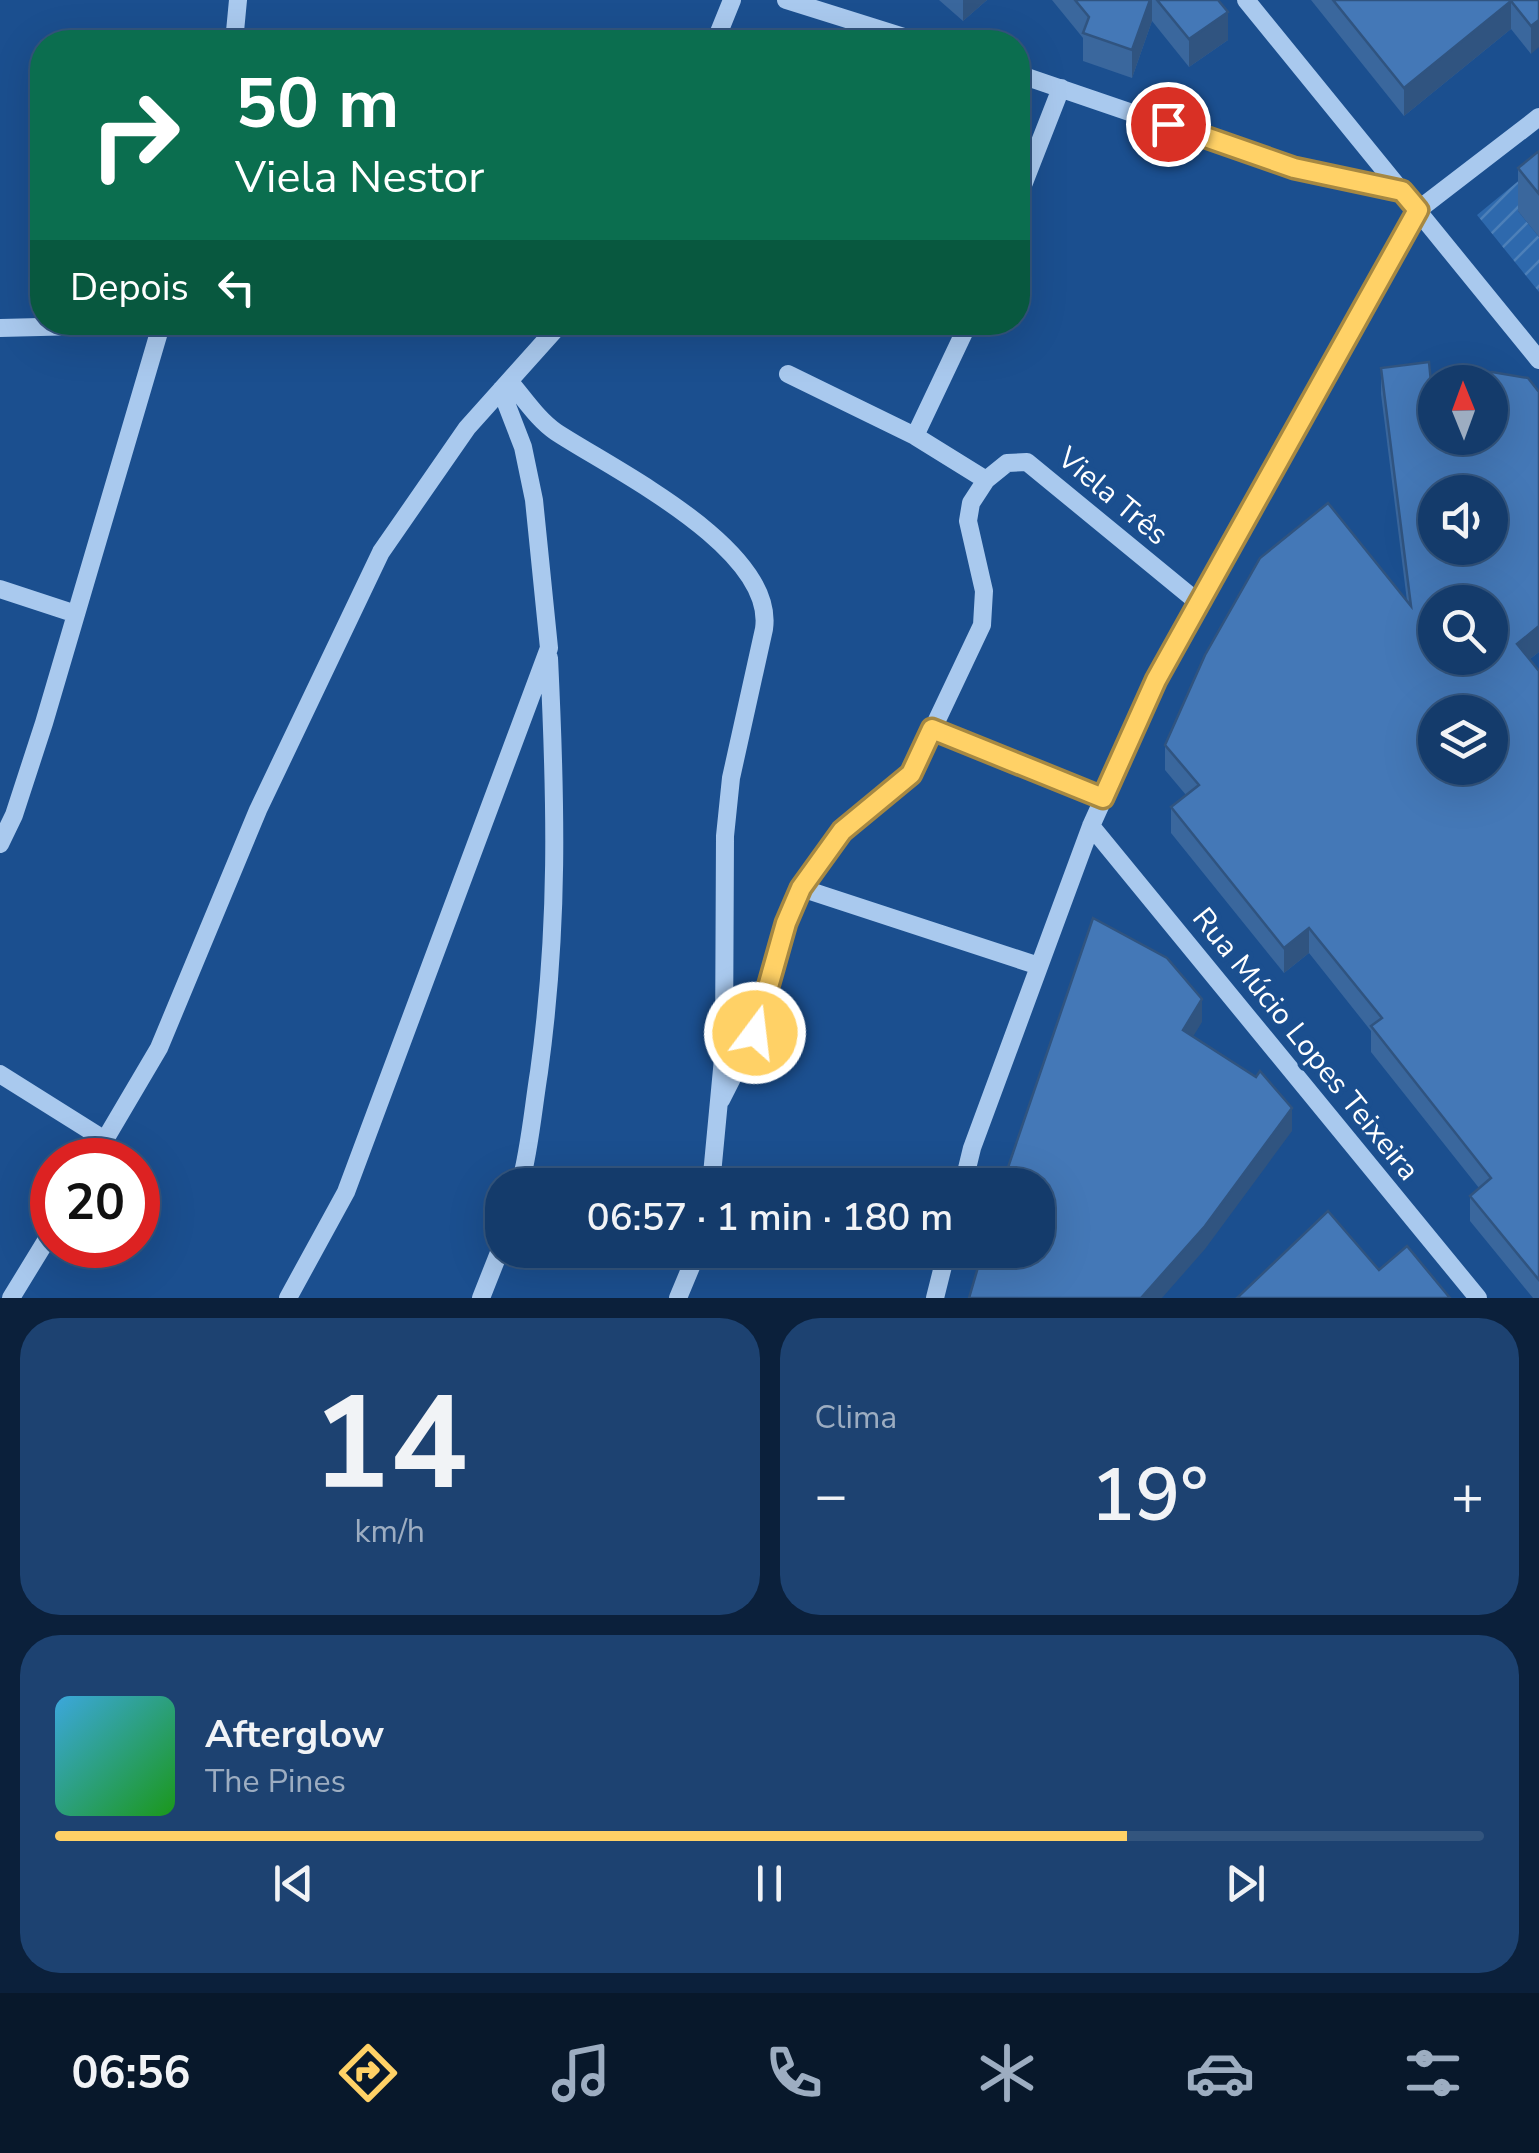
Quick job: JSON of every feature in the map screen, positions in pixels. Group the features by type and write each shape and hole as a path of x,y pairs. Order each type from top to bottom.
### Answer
{"street":[{"path":"235,30 238,0"},
{"path":"721,30 732,0"},
{"path":"786,0 881,30"},
{"path":"1246,0 1539,360"},
{"path":"858,30 861,24"},
{"path":"1030,78 1294,168 1402,191"},
{"path":"1030,167 1061,88"},
{"path":"967,1168 1091,826 1156,680 1418,210 1539,117"},
{"path":"0,328 30,327"},
{"path":"0,844 14,815 157,335"},
{"path":"106,1138 166,1033 258,810 364,583 441,463 550,335"},
{"path":"915,436 963,335"},
{"path":"721,1100 755,1033 786,923 801,888 842,831 911,774 982,625 984,592 968,521 986,480 915,436 788,374"},
{"path":"505,386 534,500 549,648 558,841 548,1002 523,1168"},
{"path":"505,386 548,426 653,491 718,542 750,579 764,611 764,630 732,778 725,836 721,1100 713,1168"},
{"name":"Viela Três","path":"986,480 1007,462 1027,462 1200,604"},
{"path":"0,590 76,614"},
{"path":"288,1298 346,1192 549,648"},
{"path":"932,729 1103,798"},
{"name":"Rua Múcio Lopes Teixeira","path":"1091,826 1478,1298"},
{"path":"801,888 1039,966"},
{"path":"0,1074 102,1138"},
{"path":"11,1298 30,1266"},
{"path":"482,1298 494,1268"},
{"path":"678,1298 690,1268"},
{"path":"935,1298 942,1268"}],"shaded area":[{"path":"1539,164 1518,211 1539,237 1539,292 1477,215"}],"building":[{"path":"1075,0 1150,0 1132,50 1083,33 1089,17"},
{"path":"1157,0 1218,0 1228,12 1189,39"},
{"path":"1333,0 1539,0 1539,20 1531,26 1511,1 1404,88"},
{"path":"1539,151 1539,194 1518,168"},
{"path":"1429,362 1418,365 1418,455 1508,455 1508,375 1528,378 1539,392 1539,626 1517,644 1539,671 1539,1280 1470,1196 1491,1178 1371,1026 1382,1018 1309,928 1284,948 1171,807 1199,785 1165,745 1205,655 1260,558 1328,503 1411,606 1381,368"},
{"path":"1093,918 1167,958 1202,999 1183,1030 1256,1077 1260,1071 1292,1108 1205,1226 1141,1298 969,1298 978,1268 1055,1268 1055,1168 1008,1168"},
{"path":"1328,1211 1379,1270 1407,1246 1450,1298 1237,1298"}],"route":[{"path":"755,1033 786,923 801,888 842,831 911,774 932,729 1103,798 1156,680 1418,210 1402,191 1294,168 1168,124"}]}
